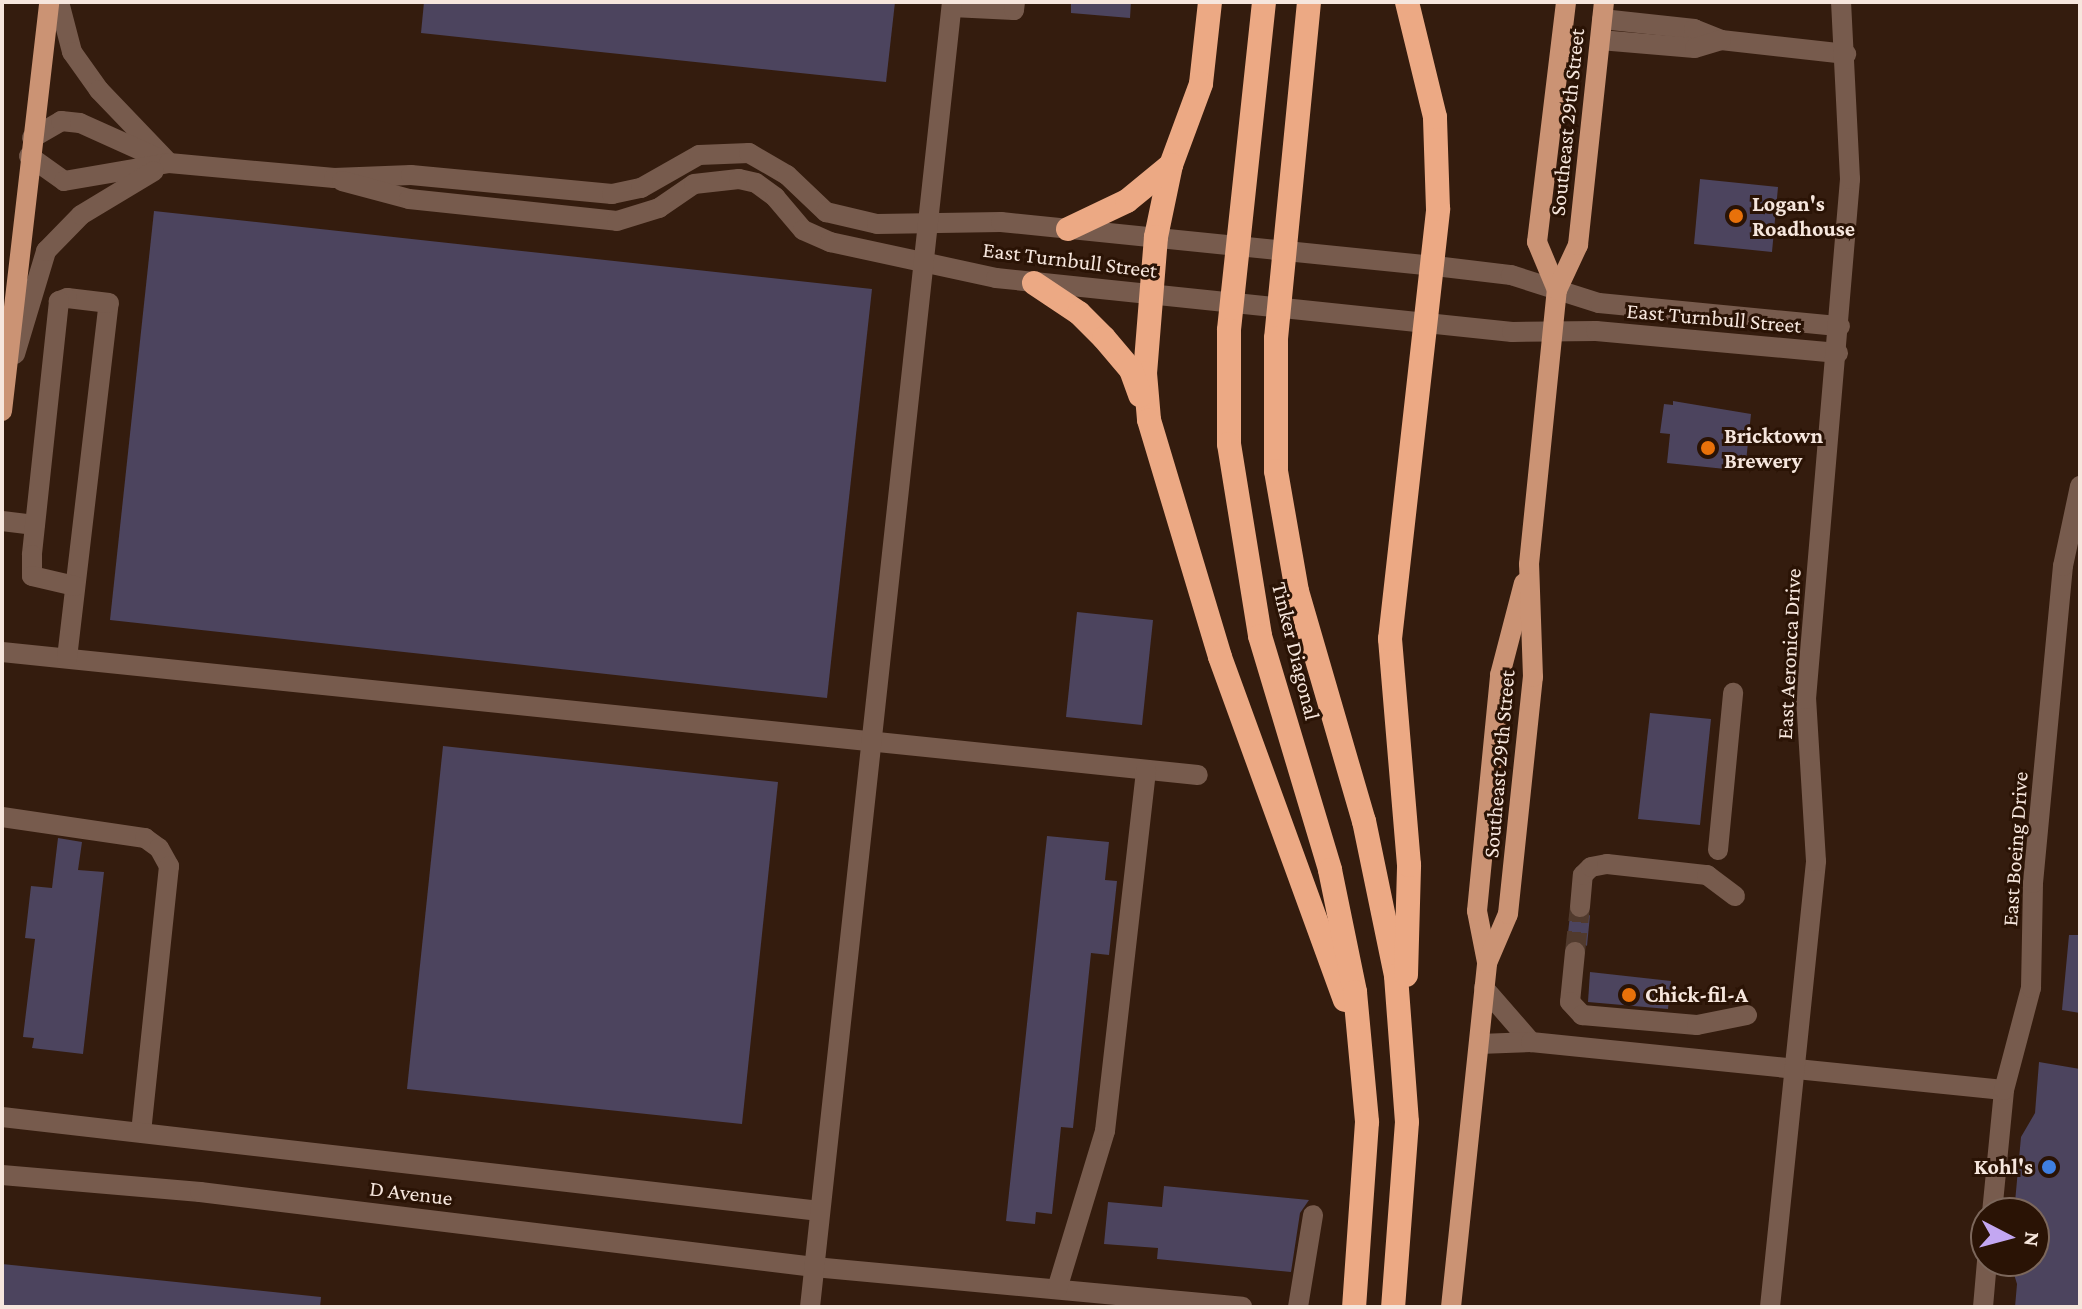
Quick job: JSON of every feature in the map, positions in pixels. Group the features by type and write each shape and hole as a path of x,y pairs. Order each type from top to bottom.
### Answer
{"highway":[{"path":"1149,420 1145,373 1156,237 1171,165 1201,84 1210,2"},
{"name":"Tinker Diagonal","path":"1264,2 1229,330 1229,444 1260,636 1330,870 1362,1047 1366,1165 1354,1307"},
{"name":"Tinker Diagonal","path":"1309,2 1276,338 1276,471 1297,591 1373,860 1403,1045 1407,1122 1393,1307"},
{"path":"1403,1045 1409,865 1390,639 1435,266 1435,117 1407,2"},
{"path":"1068,229 1127,201 1171,165"},
{"path":"1034,283 1079,313 1131,370 1220,657 1362,1047"}],"main road":[{"path":"2,411 49,2"},
{"name":"Southeast 29th Street","path":"1557,290 1537,242 1566,2"},
{"name":"Southeast 29th Street","path":"1451,1307 1487,963 1508,914 1533,677 1529,564 1557,290 1578,245 1603,10"},
{"name":"Southeast 29th Street","path":"1487,963 1477,911 1500,675 1529,564"}],"street":[{"path":"3,405 46,251 81,215 169,163 99,90 72,52 59,2"},
{"path":"810,1307 952,4 1014,10 1015,2"},
{"name":"East Aeronica Drive","path":"1770,1307 1816,861 1807,686 1838,353 1850,179 1841,2"},
{"path":"1603,10 1694,29 1721,40 1846,54"},
{"path":"1600,40 1695,48 1721,40"},
{"name":"East Turnbull Street","path":"169,163 80,123 61,121 31,147 64,181 169,163 334,178 411,175 626,193 699,155 736,152 771,163 826,212 877,224 1001,222 1435,266 1511,275 1599,303 1840,326"},
{"name":"East Turnbull Street","path":"334,178 409,199 617,221 659,208 694,184 739,179 766,190 803,230 830,242 1034,283 1428,324 1553,332 1596,331 1838,353"},
{"path":"67,658 75,586 105,300 59,301 35,525 32,576 75,586"},
{"name":"East Boeing Drive","path":"1994,1197 2004,1090 2031,988 2033,883 2063,566 2080,486"},
{"path":"2,521 35,525"},
{"path":"2,652 1198,775"},
{"path":"1718,850 1733,693"},
{"path":"1057,1289 1105,1131 1146,770"},
{"path":"2,817 120,831 145,838 166,858 170,878 141,1133"},
{"path":"1580,907 1583,875 1591,867 1607,864 1707,875 1735,896"},
{"path":"1575,952 1570,1002 1582,1015 1697,1025 1747,1015"},
{"path":"1484,988 1531,1042"},
{"path":"1479,1044 1531,1042 2004,1090"},
{"path":"2,1117 820,1211"},
{"name":"D Avenue","path":"2,1175 215,1193 814,1267 1242,1307"},
{"path":"1298,1307 1313,1215"},
{"path":"1983,1307 1986,1277"}],"building":[{"path":"424,2 895,2 886,82 421,33"},
{"path":"1071,2 1131,2 1130,18 1071,13"},
{"name":"Logan's Roadhouse","path":"1700,179 1778,187 1772,252 1694,244"},
{"path":"154,211 872,289 827,698 110,620"},
{"name":"Bricktown Brewery","path":"1673,401 1751,414 1745,471 1667,463 1670,434 1660,433 1664,404 1673,405"},
{"path":"1077,612 1153,620 1142,725 1066,717"},
{"path":"1650,713 1711,719 1700,825 1638,819"},
{"path":"443,746 778,782 742,1124 407,1089"},
{"path":"1047,836 1109,842 1105,880 1117,881 1109,955 1091,953 1073,1128 1061,1127 1052,1214 1036,1212 1035,1224 1006,1221"},
{"path":"58,838 82,842 78,870 104,872 83,1054 32,1048 34,1038 23,1037 35,939 25,938 31,886 52,888"},
{"path":"1570,915 1580,920 1590,915 1587,946 1577,939 1567,942"},
{"path":"2069,935 2080,935 2080,1013 2062,1010"},
{"name":"Chick-fil-A","path":"1590,972 1671,981 1668,1009 1588,1002"},
{"name":"Kohl's","path":"2039,1062 2080,1069 2080,1307 2015,1307 2015,1277 2050,1277 2050,1197 2015,1197 2021,1137 2035,1113"},
{"path":"1164,1186 1309,1200 1300,1213 1291,1272 1157,1259 1158,1248 1104,1244 1108,1202 1162,1207"},
{"path":"2,1264 321,1297 320,1307 2,1307"}],"tunnel":[{"path":"1575,952 1580,907"}],"place":[{"name":"Logan's Roadhouse","path":"1736,216"},
{"name":"Bricktown Brewery","path":"1708,448"},
{"name":"Chick-fil-A","path":"1629,995"},
{"name":"Kohl's","path":"2049,1167"}]}
